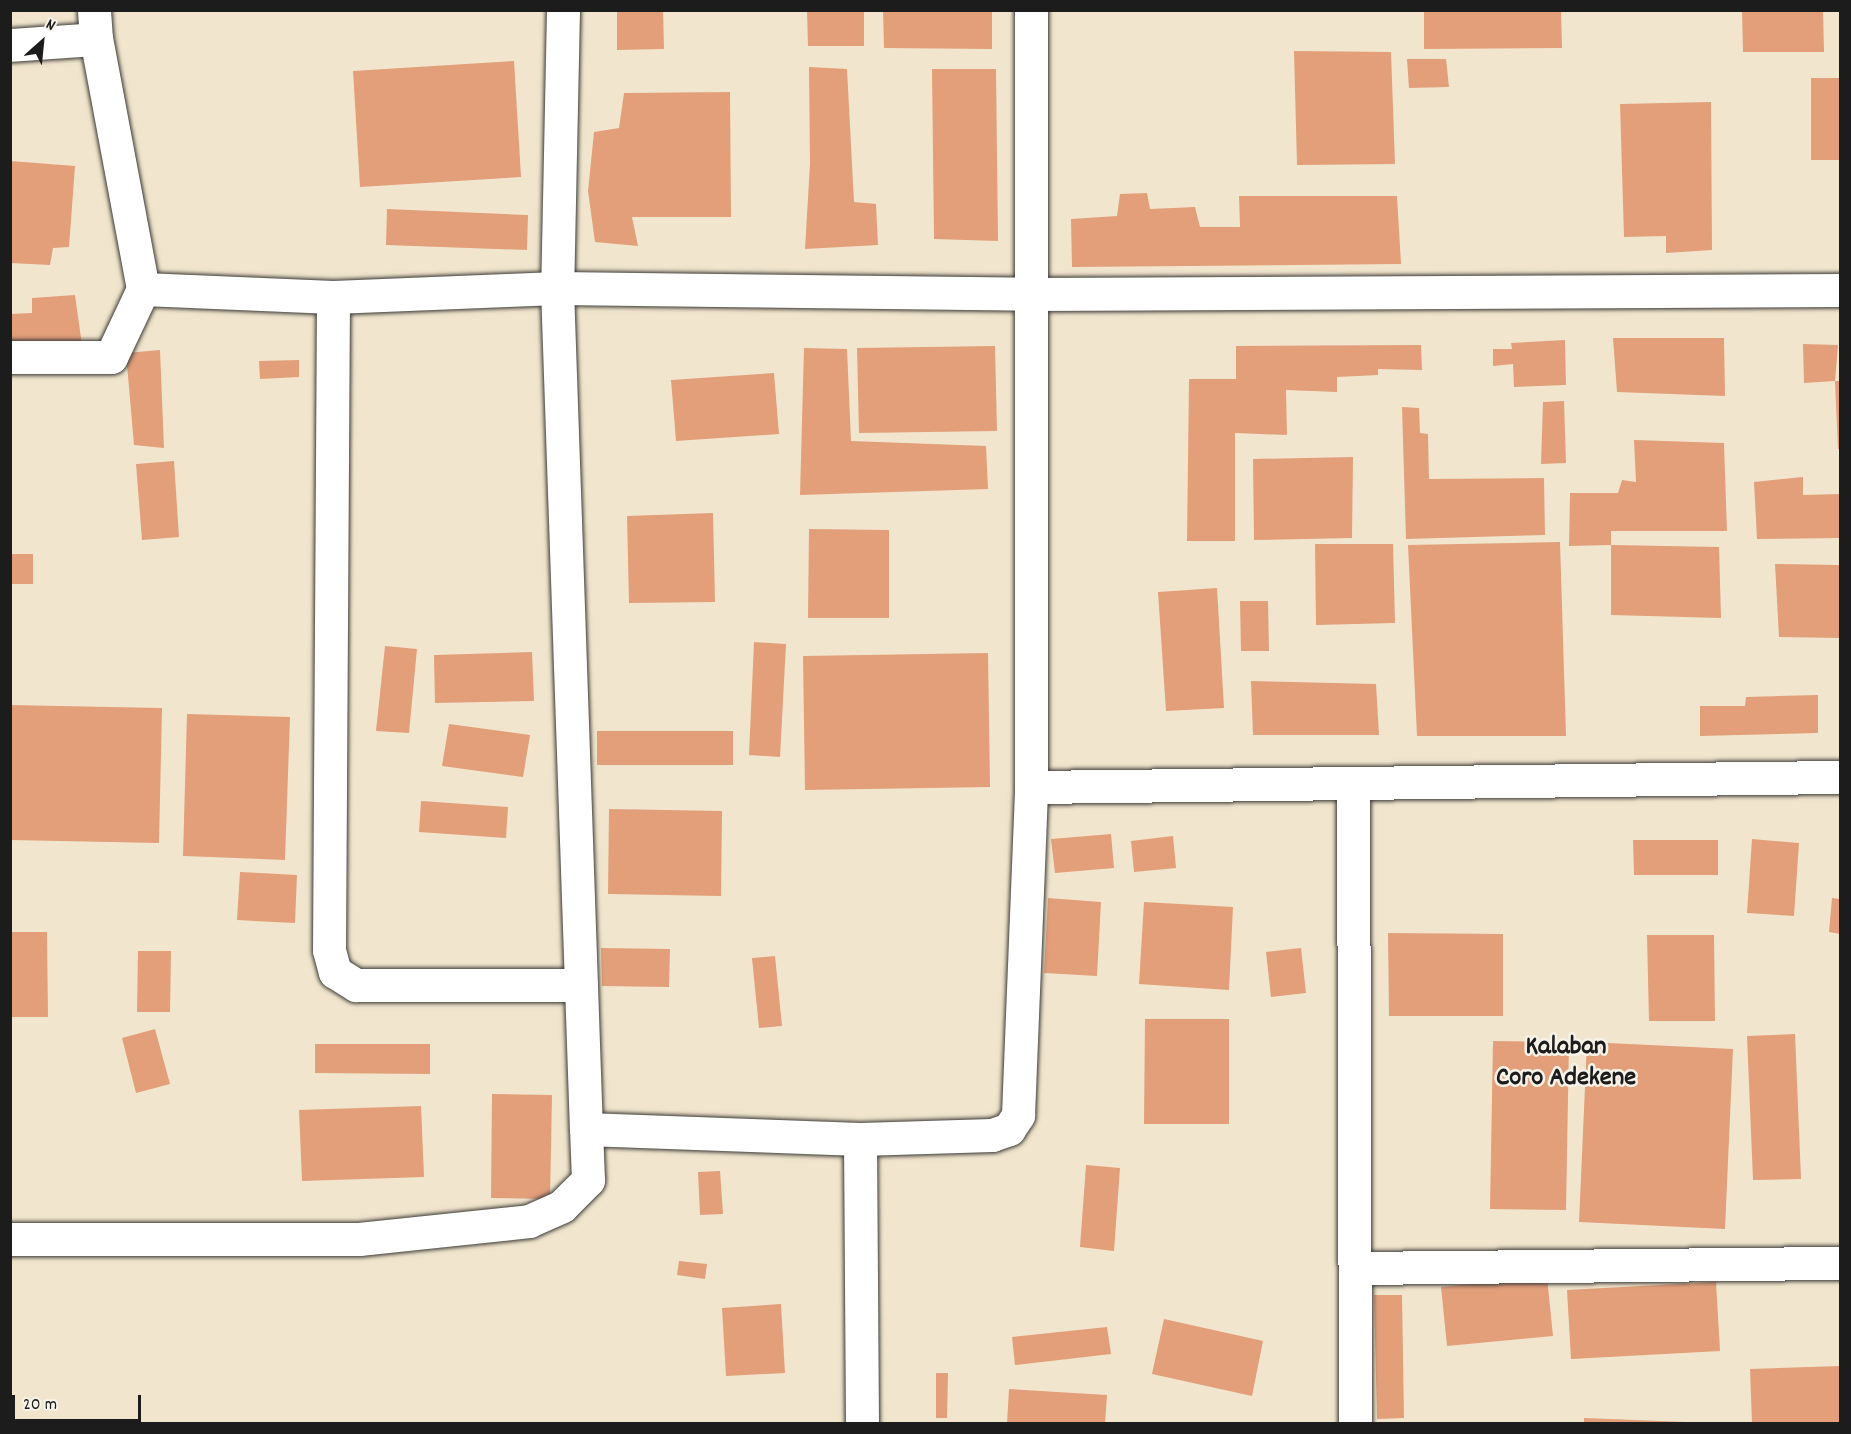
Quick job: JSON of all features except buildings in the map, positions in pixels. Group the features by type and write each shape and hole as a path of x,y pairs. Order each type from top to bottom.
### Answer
{"street":[{"path":"10,1239 359,1239 529,1221 562,1206 588,1180 557,288 563,10"},
{"path":"586,1129 860,1139 992,1135 1009,1130 1018,1115 1031,787 1031,10"},
{"path":"10,45 95,25 143,289 111,357 10,357"},
{"path":"143,289 333,297 557,288 1031,294 1840,290"},
{"path":"333,297 328,950 334,972 356,986 581,985"},
{"path":"1031,787 1840,777"},
{"path":"1353,783 1355,1424"},
{"path":"860,1139 862,1424"},
{"path":"1355,1268 1840,1263"}],"district":[{"name":"Kalaban Coro Adekene","path":"1566,1062"}]}
